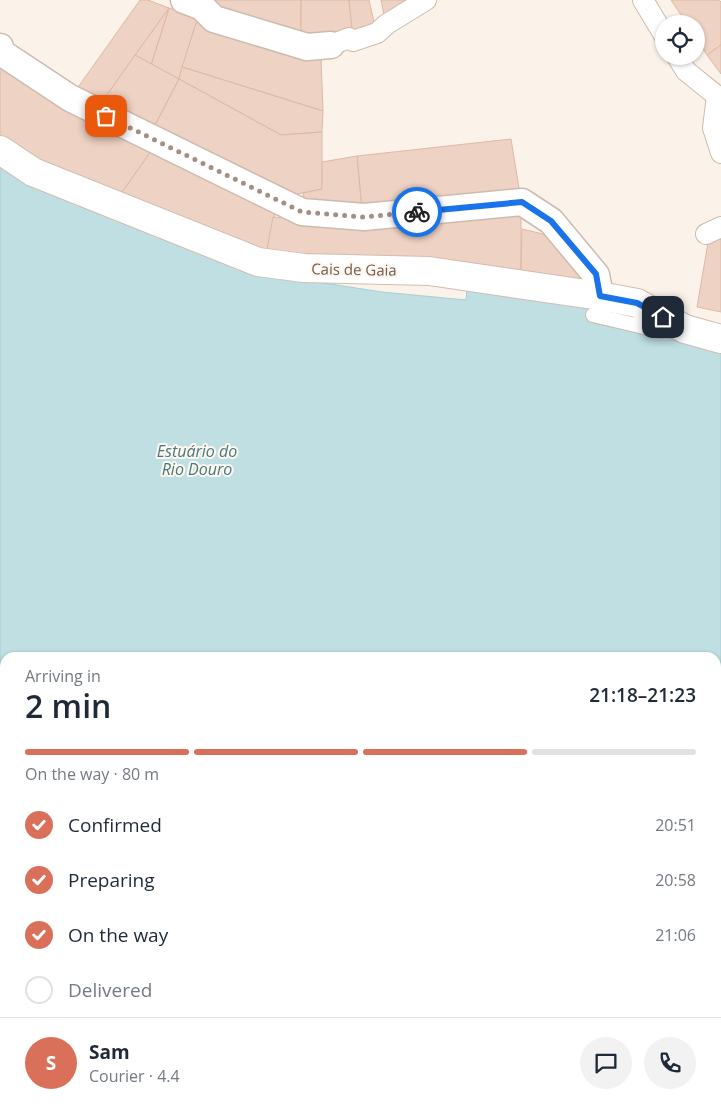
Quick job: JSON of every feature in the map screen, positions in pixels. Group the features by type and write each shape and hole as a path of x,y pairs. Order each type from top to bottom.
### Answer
{"main road":[{"name":"Cais de Gaia","path":"0,150 33,172 258,262 304,268 429,271 597,306 637,303 685,329 721,339"}],"street":[{"path":"184,0 202,7 214,18 307,47 331,45 349,38 353,41 377,33 387,24 426,0"},
{"path":"643,0 655,19"},
{"path":"0,47 2,53 70,98 302,212 364,217 522,202 551,221 596,274 597,306"},
{"path":"682,65 686,71 717,96 713,128 721,153"}],"water":[{"name":"Estuário do Rio Douro","path":"0,159 259,273 382,292 466,300 467,289 594,308 593,323 687,342 721,351 721,652 0,652"}],"building":[{"path":"140,0 148,0 169,8 102,102 76,90"},
{"path":"214,0 301,0 301,29 310,43 218,15"},
{"path":"301,0 349,0 353,34 310,43 301,29"},
{"path":"349,0 369,0 376,30 353,39"},
{"path":"381,0 419,0 385,20"},
{"path":"671,0 719,0 721,2 721,45 707,55 705,52 705,15 681,15"},
{"path":"169,8 198,17 179,79 151,65"},
{"path":"169,8 151,65 135,55"},
{"path":"198,17 321,58 323,111 182,67"},
{"path":"721,45 721,74 707,55"},
{"path":"135,55 179,79 153,129 102,102"},
{"path":"0,61 154,147 120,195 32,160 0,137"},
{"path":"182,67 323,111 322,132 281,135 179,79"},
{"path":"179,79 281,135 322,132 322,189 288,196 153,129"},
{"path":"511,139 520,194 362,212 357,156"},
{"path":"154,147 276,209 266,254 120,195"},
{"path":"357,156 362,212 306,207 303,193 322,189 322,162"},
{"path":"521,211 521,273 266,254 273,217 384,225"},
{"path":"522,229 543,234 560,249 581,275 578,282 521,273"},
{"path":"721,230 721,312 697,307 709,237"}],"way so far":[{"path":"106,116 302,212 364,217 417,212"}],"route":[{"path":"417,212 522,202 551,221 596,274 600,296 637,303 663,317"}]}
